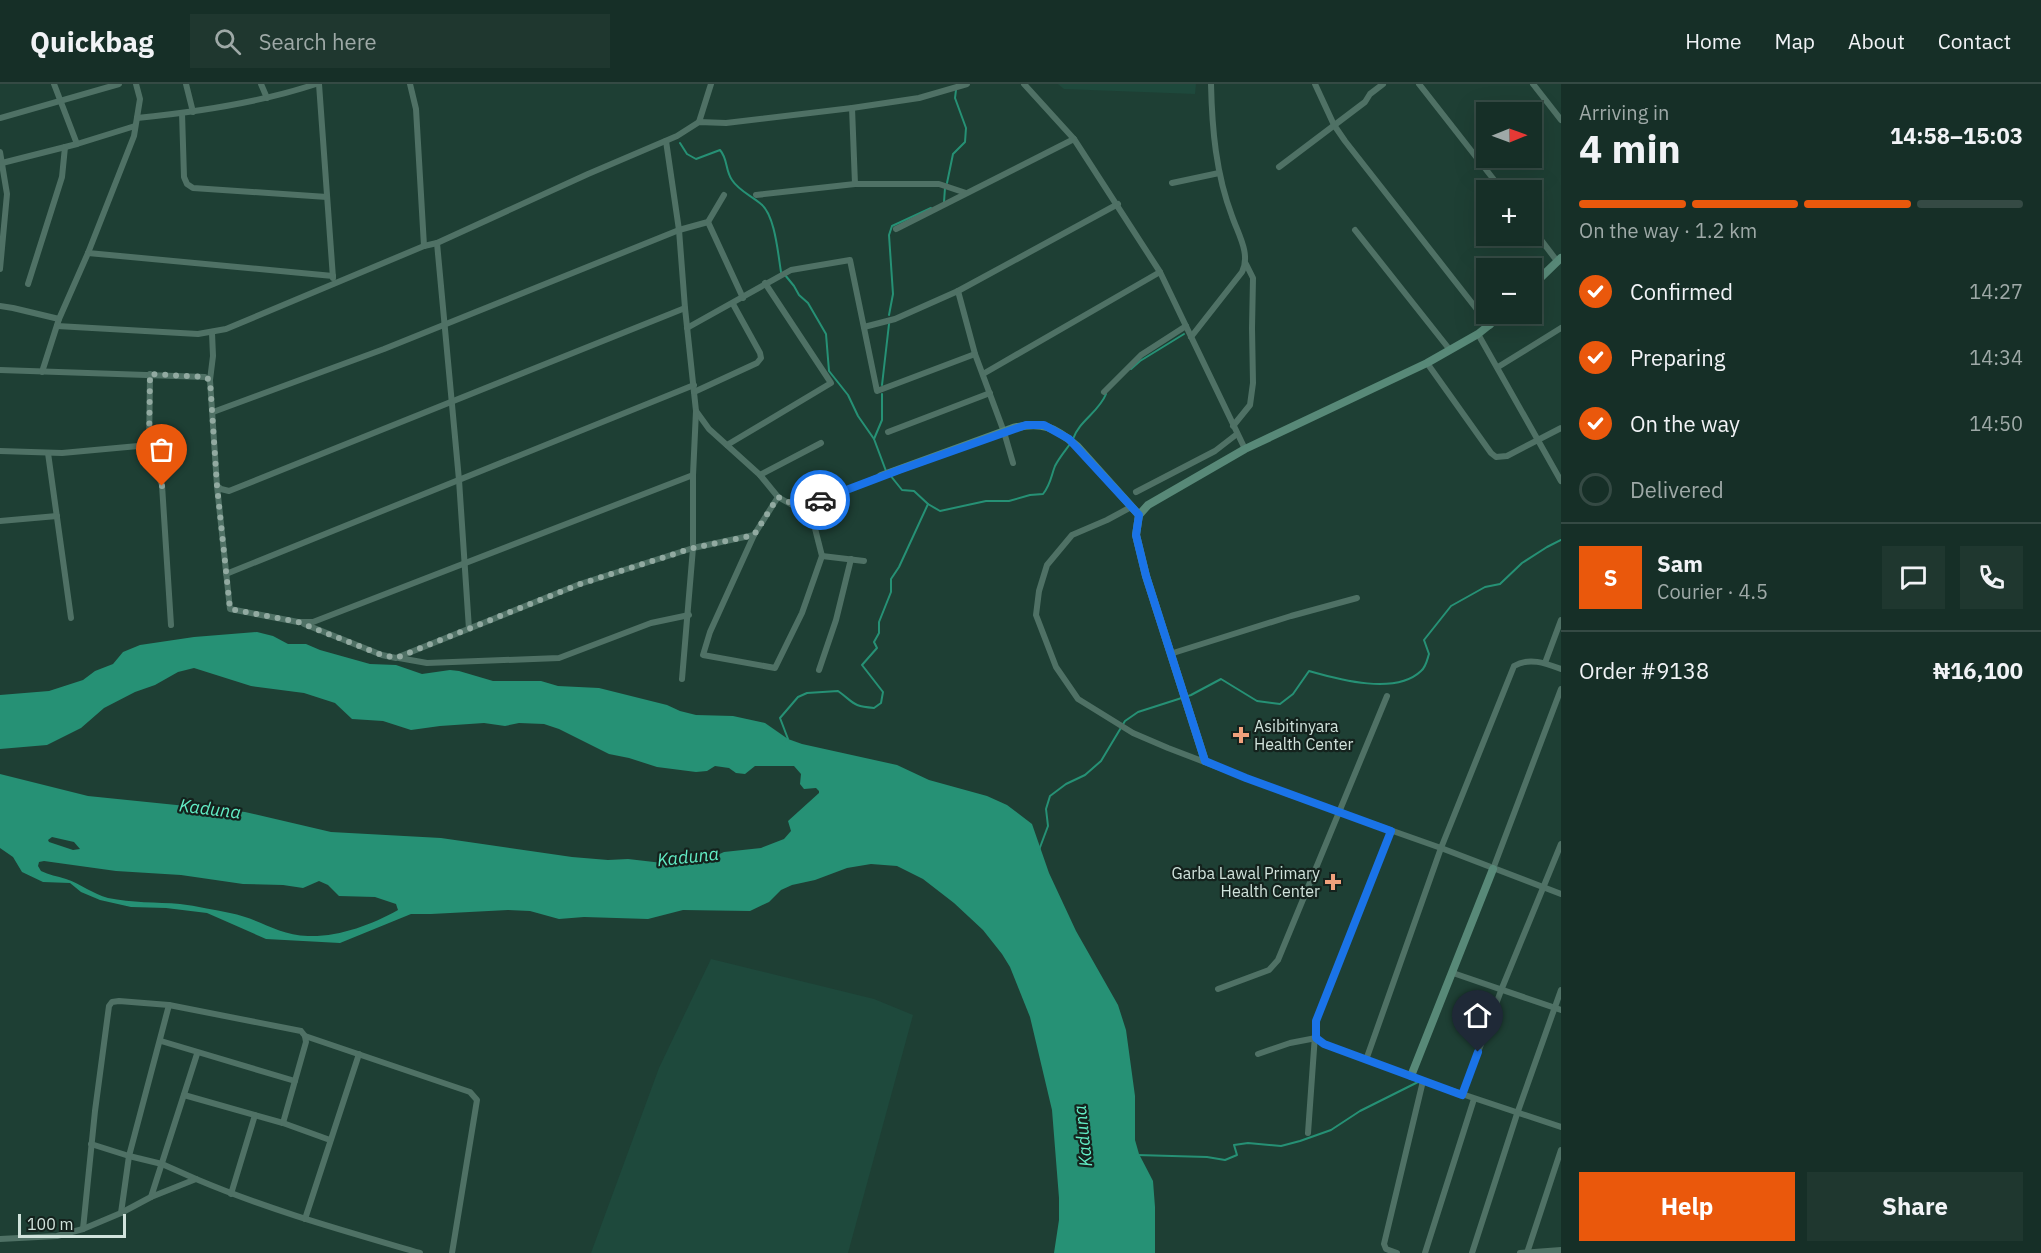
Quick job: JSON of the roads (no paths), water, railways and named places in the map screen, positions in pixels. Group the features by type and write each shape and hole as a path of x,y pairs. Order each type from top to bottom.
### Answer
{"street":[{"path":"54,84 77,144"},
{"path":"0,118 119,84"},
{"path":"42,372 58,323 88,254 134,136 141,99 136,84"},
{"path":"186,84 193,112"},
{"path":"261,84 267,98"},
{"path":"137,118 193,112 267,98 318,84 334,285"},
{"path":"411,84 416,109 424,246"},
{"path":"699,122 711,84"},
{"path":"0,306 58,323 198,334 212,333 334,285 424,246 437,243 666,141 699,122 726,123 852,108 919,98 967,84"},
{"path":"1024,84 1074,139 1160,272 1245,449"},
{"path":"1211,84 1219,173 1231,214 1246,252 1246,264 1253,278 1251,328 1253,383 1250,405 1233,426"},
{"path":"1205,761 1146,576 1136,535 1139,515 1148,505 1245,449 1427,363 1490,326 1352,151 1334,125 1315,84"},
{"path":"1279,167 1365,102 1370,94 1383,84"},
{"path":"1419,84 1494,180"},
{"path":"1533,84 1561,120"},
{"path":"852,108 855,184"},
{"path":"183,113 184,177 187,184 193,188 327,197"},
{"path":"3,163 135,126"},
{"path":"896,229 1074,139"},
{"path":"666,141 679,230 696,411 693,548 682,679"},
{"path":"28,284 62,177 65,147"},
{"path":"0,152 7,194 0,269"},
{"path":"1172,183 1219,173"},
{"path":"756,195 855,184 939,184 966,193"},
{"path":"213,412 384,349 679,230 708,222 724,195"},
{"path":"864,327 895,319 958,291 1118,204"},
{"path":"708,222 743,298"},
{"path":"1355,230 1450,350"},
{"path":"1542,240 1559,260 1542,276"},
{"path":"437,243 470,629"},
{"path":"88,254 333,276"},
{"path":"687,328 791,270 850,260 877,391 975,354"},
{"path":"1191,337 1246,264"},
{"path":"983,374 1160,272"},
{"path":"727,445 831,382 765,283"},
{"path":"958,291 975,354 1013,463"},
{"path":"226,574 757,363 761,358 760,353 733,304"},
{"path":"217,486 229,491 685,308"},
{"path":"1104,392 1141,355 1186,326"},
{"path":"1498,368 1561,328"},
{"path":"212,333 213,356 210,380 217,486 230,609 298,622 382,655 427,663 558,658 651,623 688,615"},
{"path":"1478,334 1561,481"},
{"path":"1427,363 1496,457 1507,456 1561,428"},
{"path":"0,370 150,374 205,377 210,380"},
{"path":"150,374 149,444 151,461 160,476 162,486 171,625"},
{"path":"888,432 990,393"},
{"path":"696,411 710,429 760,475 778,497 794,506 809,505 881,476 1004,432 1026,425 1044,425 1069,439 1139,515"},
{"path":"1136,492 1215,451 1237,434"},
{"path":"760,475 821,443"},
{"path":"0,451 62,453 149,444"},
{"path":"48,453 71,618"},
{"path":"298,622 313,622 693,475"},
{"path":"778,497 754,535 710,632 703,655 775,668 802,613 822,556 809,505"},
{"path":"1131,507 1072,535 1047,565 1039,591 1036,615 1056,667 1078,699 1133,734 1561,894"},
{"path":"0,521 57,516"},
{"path":"396,658 580,584 693,548 754,535"},
{"path":"822,556 864,561"},
{"path":"819,670 836,620 851,559"},
{"path":"1170,654 1357,598"},
{"path":"1545,663 1561,621"},
{"path":"1366,1060 1442,848 1514,666 1522,662 1545,663 1561,669"},
{"path":"1412,1076 1561,689"},
{"path":"1218,989 1269,970 1278,960 1387,696"},
{"path":"1308,1133 1316,1021 1391,831"},
{"path":"1462,1095 1502,988 1561,844"},
{"path":"1453,973 1502,988 1557,1009"},
{"path":"1472,1253 1517,1114 1557,1009 1561,990"},
{"path":"83,1229 109,1006 112,1002 169,1005 301,1031 306,1042 283,1123"},
{"path":"121,1213 129,1156 169,1005"},
{"path":"305,1036 470,1092 476,1097 452,1253"},
{"path":"1258,1054 1290,1043 1316,1038 1324,1044 1423,1082 1561,1127"},
{"path":"160,1041 295,1081"},
{"path":"151,1197 197,1053"},
{"path":"305,1219 359,1054"},
{"path":"1398,1253 1386,1249 1384,1244 1423,1082"},
{"path":"184,1095 283,1123 330,1140"},
{"path":"1425,1253 1474,1099"},
{"path":"231,1194 255,1115"},
{"path":"92,1144 162,1164 231,1194 305,1219 420,1253"},
{"path":"1527,1253 1561,1150"},
{"path":"0,1239 57,1236 83,1229 196,1179"},
{"path":"1520,1253 1561,1250"}],"water":[{"name":"Kaduna","path":"257,632 273,636 288,644 306,644 370,664 396,665 422,674 450,670 493,681 541,681 558,686 599,688 667,705 696,715 733,716 765,723 788,739 802,744 897,765 929,780 987,796 1007,805 1032,824 1049,873 1076,931 1118,1005 1126,1030 1135,1096 1135,1140 1139,1154 1153,1181 1155,1253 1054,1253 1059,1220 1059,1198 1052,1110 1030,1017 1010,967 983,930 954,903 923,879 897,866 871,864 847,868 815,880 792,885 781,890 769,902 750,911 683,910 648,919 584,917 559,919 530,911 508,910 411,914 340,943 266,939 207,913 131,907 100,900 81,892 70,883 43,882 22,872 13,857 0,848 0,774 88,796 245,812 331,832 441,838 572,857 628,859 680,865 704,861 724,852 761,848 784,839 791,831 788,821 819,793 816,788 804,789 800,784 801,774 794,766 755,766 745,774 715,766 707,771 696,772 657,767 609,754 544,724 519,723 505,726 484,723 411,730 383,721 352,719 335,703 304,693 251,686 194,668 178,672 104,708 81,728 47,745 0,749 0,695 49,691 83,680 95,671 113,664 123,652 140,645 194,637","holes":["52,837 74,842 80,849 73,850 49,842 48,840","39,862 116,871 181,875 243,884 303,888 319,881 328,885 339,896 375,897 396,904 398,910 377,921 343,932 320,936 297,935 277,930 240,915 205,908 108,898 71,881 41,871 38,866"]}],"waterway":[{"path":"947,183 953,154 965,142 966,128 955,98 956,90"},
{"path":"680,143 687,154 696,159 720,150 735,184 766,209 775,235 781,272"},
{"path":"944,202 945,188"},
{"path":"889,315 893,294 889,235 892,226 931,208"},
{"path":"785,275 799,295 808,303 826,334 829,371 848,395 858,416 874,439 886,471"},
{"path":"882,385 889,324"},
{"path":"1131,369 1184,334"},
{"path":"874,439 882,420 882,394"},
{"path":"1073,439 1106,394"},
{"path":"928,504 940,511 986,501 1009,501 1043,494 1057,463 1070,444"},
{"path":"786,741 788,739 780,718 798,697 807,693 838,691 861,706 874,708 881,703 883,692 862,665 877,648 874,642 879,633 879,622 891,592 891,579 899,567 928,504 914,491 902,490 890,475"},
{"path":"1039,850 1048,826 1046,809 1050,796 1066,784 1085,775 1101,761 1125,721 1138,712 1191,695 1221,679 1257,701 1280,704 1293,694 1309,671 1367,683 1383,684 1410,678 1424,668 1429,654 1424,640 1451,606 1485,587 1500,584 1522,563 1561,540"},
{"path":"1137,1155 1207,1157 1225,1160 1237,1155 1234,1145 1248,1143 1281,1146 1331,1130 1360,1111 1418,1082"}],"place":[{"name":"Asibitinyara Health Center","path":"1241,735"},
{"name":"Garba Lawal Primary Health Center","path":"1333,882"}]}
